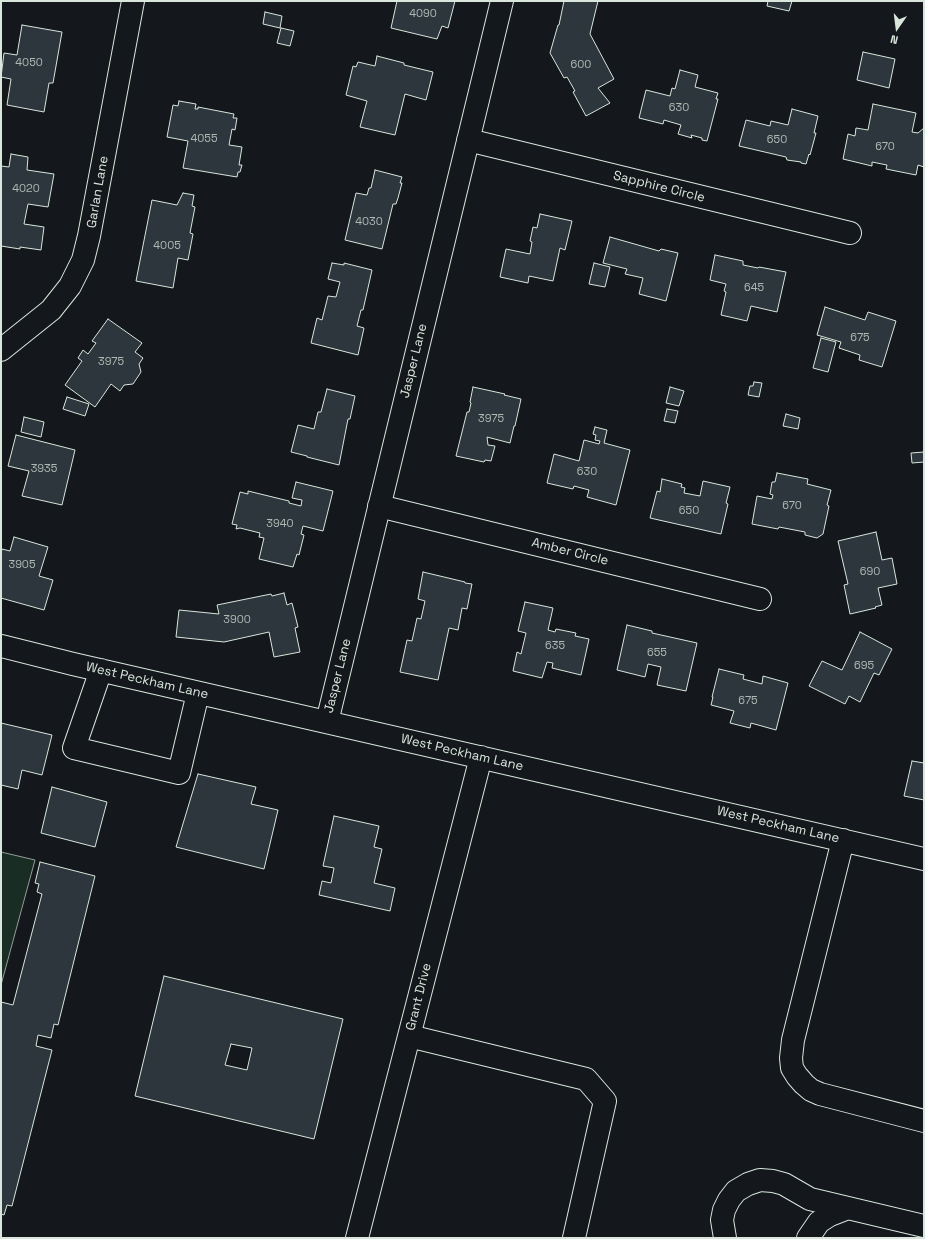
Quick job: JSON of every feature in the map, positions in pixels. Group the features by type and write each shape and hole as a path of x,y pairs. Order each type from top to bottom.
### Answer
{"street":[{"name":"Garlan Lane","path":"1,350 51,310 70,286 83,260 91,228 133,1"},
{"name":"Jasper Lane","path":"326,722 502,1"},
{"name":"Sapphire Circle","path":"468,140 850,233"},
{"name":"Amber Circle","path":"379,506 760,599"},
{"name":"West Peckham Lane","path":"2,650 101,670 924,859"},
{"path":"101,670 74,748 179,772 198,693"},
{"name":"Grant Drive","path":"356,1238 481,757"},
{"path":"843,840 794,1040 791,1058 792,1068 804,1084 811,1090 820,1094 924,1121"},
{"path":"409,1036 586,1079 605,1101 574,1238"},
{"path":"724,1238 722,1220 724,1210 729,1200 736,1191 742,1187 760,1180 784,1184 810,1199 924,1226"},
{"path":"808,1238 819,1222 830,1215 848,1208"}],"green space":[{"path":"1,852 35,860 1,985"}],"building":[{"path":"397,1 455,1 448,28 442,26 437,39 391,28"},
{"path":"564,1 598,1 590,34 614,79 598,88 610,103 586,116 567,77 564,78 550,53 559,25"},
{"path":"768,1 792,1 789,11 767,6"},
{"path":"265,12 282,16 280,28 263,24"},
{"path":"22,25 62,32 53,83 49,83 44,112 7,105 11,79 1,77 4,53 17,55"},
{"path":"281,28 294,31 290,46 277,43"},
{"path":"863,52 895,59 889,88 857,80"},
{"path":"377,56 404,63 404,65 433,72 426,100 405,94 395,135 360,127 367,101 346,95 353,66 356,67 358,62 375,66"},
{"path":"680,70 698,75 695,87 718,93 716,99 718,99 707,141 691,135 692,138 678,134 681,125 664,120 663,124 639,118 646,90 670,96 672,88 675,89"},
{"path":"179,101 196,104 195,109 198,109 198,107 234,114 233,118 237,118 235,130 232,129 229,145 242,147 239,165 242,165 237,177 183,168 188,141 167,137 173,105 178,106"},
{"path":"873,104 916,113 912,132 918,133 924,128 924,167 918,165 916,175 886,169 887,165 872,162 872,166 843,159 848,134 855,136 856,128 868,130"},
{"path":"792,109 818,116 814,133 816,133 806,164 787,160 786,157 739,146 746,120 770,126 771,121 788,125"},
{"path":"11,154 28,157 27,170 54,174 48,207 28,204 24,224 44,227 41,250 1,246 1,166 9,167"},
{"path":"375,170 402,177 398,198 396,204 393,204 382,249 345,240 356,193 367,195 369,188 371,188"},
{"path":"183,193 194,195 192,206 195,207 190,233 193,234 188,260 178,258 173,288 136,281 152,200 177,205"},
{"path":"540,214 572,221 565,250 560,248 553,281 529,276 528,283 500,277 506,249 530,254 532,242 530,241 533,227 537,228"},
{"path":"610,237 659,251 661,249 678,253 666,301 639,294 643,278 625,274 627,269 603,263"},
{"path":"715,255 743,261 743,265 786,272 777,312 751,306 747,321 721,315 726,292 724,291 726,284 710,280"},
{"path":"332,263 344,265 344,263 372,270 363,310 361,310 357,326 364,328 358,355 311,343 317,318 322,320 328,296 336,297 340,282 328,279"},
{"path":"594,263 610,267 605,287 589,284"},
{"path":"825,307 865,320 868,312 896,321 882,367 859,360 860,355 839,348 841,342 817,335"},
{"path":"108,319 142,343 135,352 143,358 139,364 141,372 133,384 124,385 120,391 111,384 95,407 65,385 82,361 78,358 83,350 88,354 96,343 92,341"},
{"path":"821,338 836,342 828,372 813,368"},
{"path":"754,382 762,383 759,397 748,395 750,386 753,386"},
{"path":"473,387 521,399 510,443 487,437 488,445 495,446 491,461 485,460 484,462 456,456 467,412 469,412"},
{"path":"670,387 684,391 679,406 666,403"},
{"path":"327,389 355,396 350,419 348,419 339,465 291,452 298,425 314,429 318,412 321,412"},
{"path":"67,397 89,404 85,416 63,409"},
{"path":"667,409 678,411 675,423 664,421"},
{"path":"786,414 800,418 798,429 783,426"},
{"path":"24,417 44,422 41,437 21,432"},
{"path":"595,427 607,430 604,443 630,450 616,505 587,497 589,490 574,486 573,489 547,483 554,454 579,461 584,440 599,444 600,441 595,440 596,435 593,434"},
{"path":"16,435 75,450 62,505 22,496 29,471 8,466"},
{"path":"924,452 924,462 912,463 911,453"},
{"path":"777,473 808,479 807,484 831,490 827,505 829,506 823,534 817,538 805,535 805,532 752,524 757,496 772,499 773,495 770,494 772,482 775,482"},
{"path":"662,479 682,484 681,487 685,488 684,493 700,496 703,481 730,487 726,503 728,504 721,534 650,518 657,491 660,492"},
{"path":"296,482 333,491 323,531 303,526 301,534 304,535 299,555 297,554 293,567 259,559 264,538 259,537 260,533 240,528 236,529 237,525 232,524 240,492 248,494 248,491 289,501 289,503 301,506 302,500 292,498"},
{"path":"876,532 882,560 892,558 897,584 878,588 882,605 875,607 876,608 850,614 844,585 848,584 838,541"},
{"path":"14,537 48,547 39,576 53,580 44,610 1,598 1,553 2,549 10,551"},
{"path":"423,572 472,584 467,609 462,608 458,630 449,628 438,680 400,672 407,640 412,641 417,618 421,619 425,601 418,599"},
{"path":"284,593 287,605 292,603 298,627 295,628 300,652 274,657 269,632 224,642 176,637 179,610 219,614 217,605 271,594 272,596"},
{"path":"525,602 553,608 548,630 555,632 556,629 576,633 575,636 589,639 581,675 552,668 553,663 547,662 542,678 513,671 517,652 521,654 526,633 518,631"},
{"path":"627,625 652,631 652,633 697,643 686,691 657,685 661,667 648,664 645,677 617,670"},
{"path":"860,632 892,649 879,675 874,673 860,702 849,696 845,704 809,686 822,661 842,670"},
{"path":"719,669 744,675 743,679 762,684 763,676 788,683 776,730 751,723 750,728 730,723 734,711 711,705"},
{"path":"1,723 52,735 42,775 22,770 18,789 1,785"},
{"path":"912,761 924,763 924,800 904,796"},
{"path":"198,774 256,787 251,804 278,810 264,869 176,847"},
{"path":"52,787 107,802 95,847 41,833"},
{"path":"334,816 379,826 374,847 382,849 374,883 395,888 390,911 319,895 322,881 331,883 334,868 323,866"},
{"path":"40,862 95,876 58,1025 54,1024 51,1038 38,1035 36,1046 52,1050 12,1206 7,1205 4,1215 1,1214 1,1002 13,1005 42,894 37,892 39,884 35,883"},
{"path":"164,976 343,1019 314,1139 135,1096","holes":["231,1044 252,1048 247,1070 225,1065"]}]}
